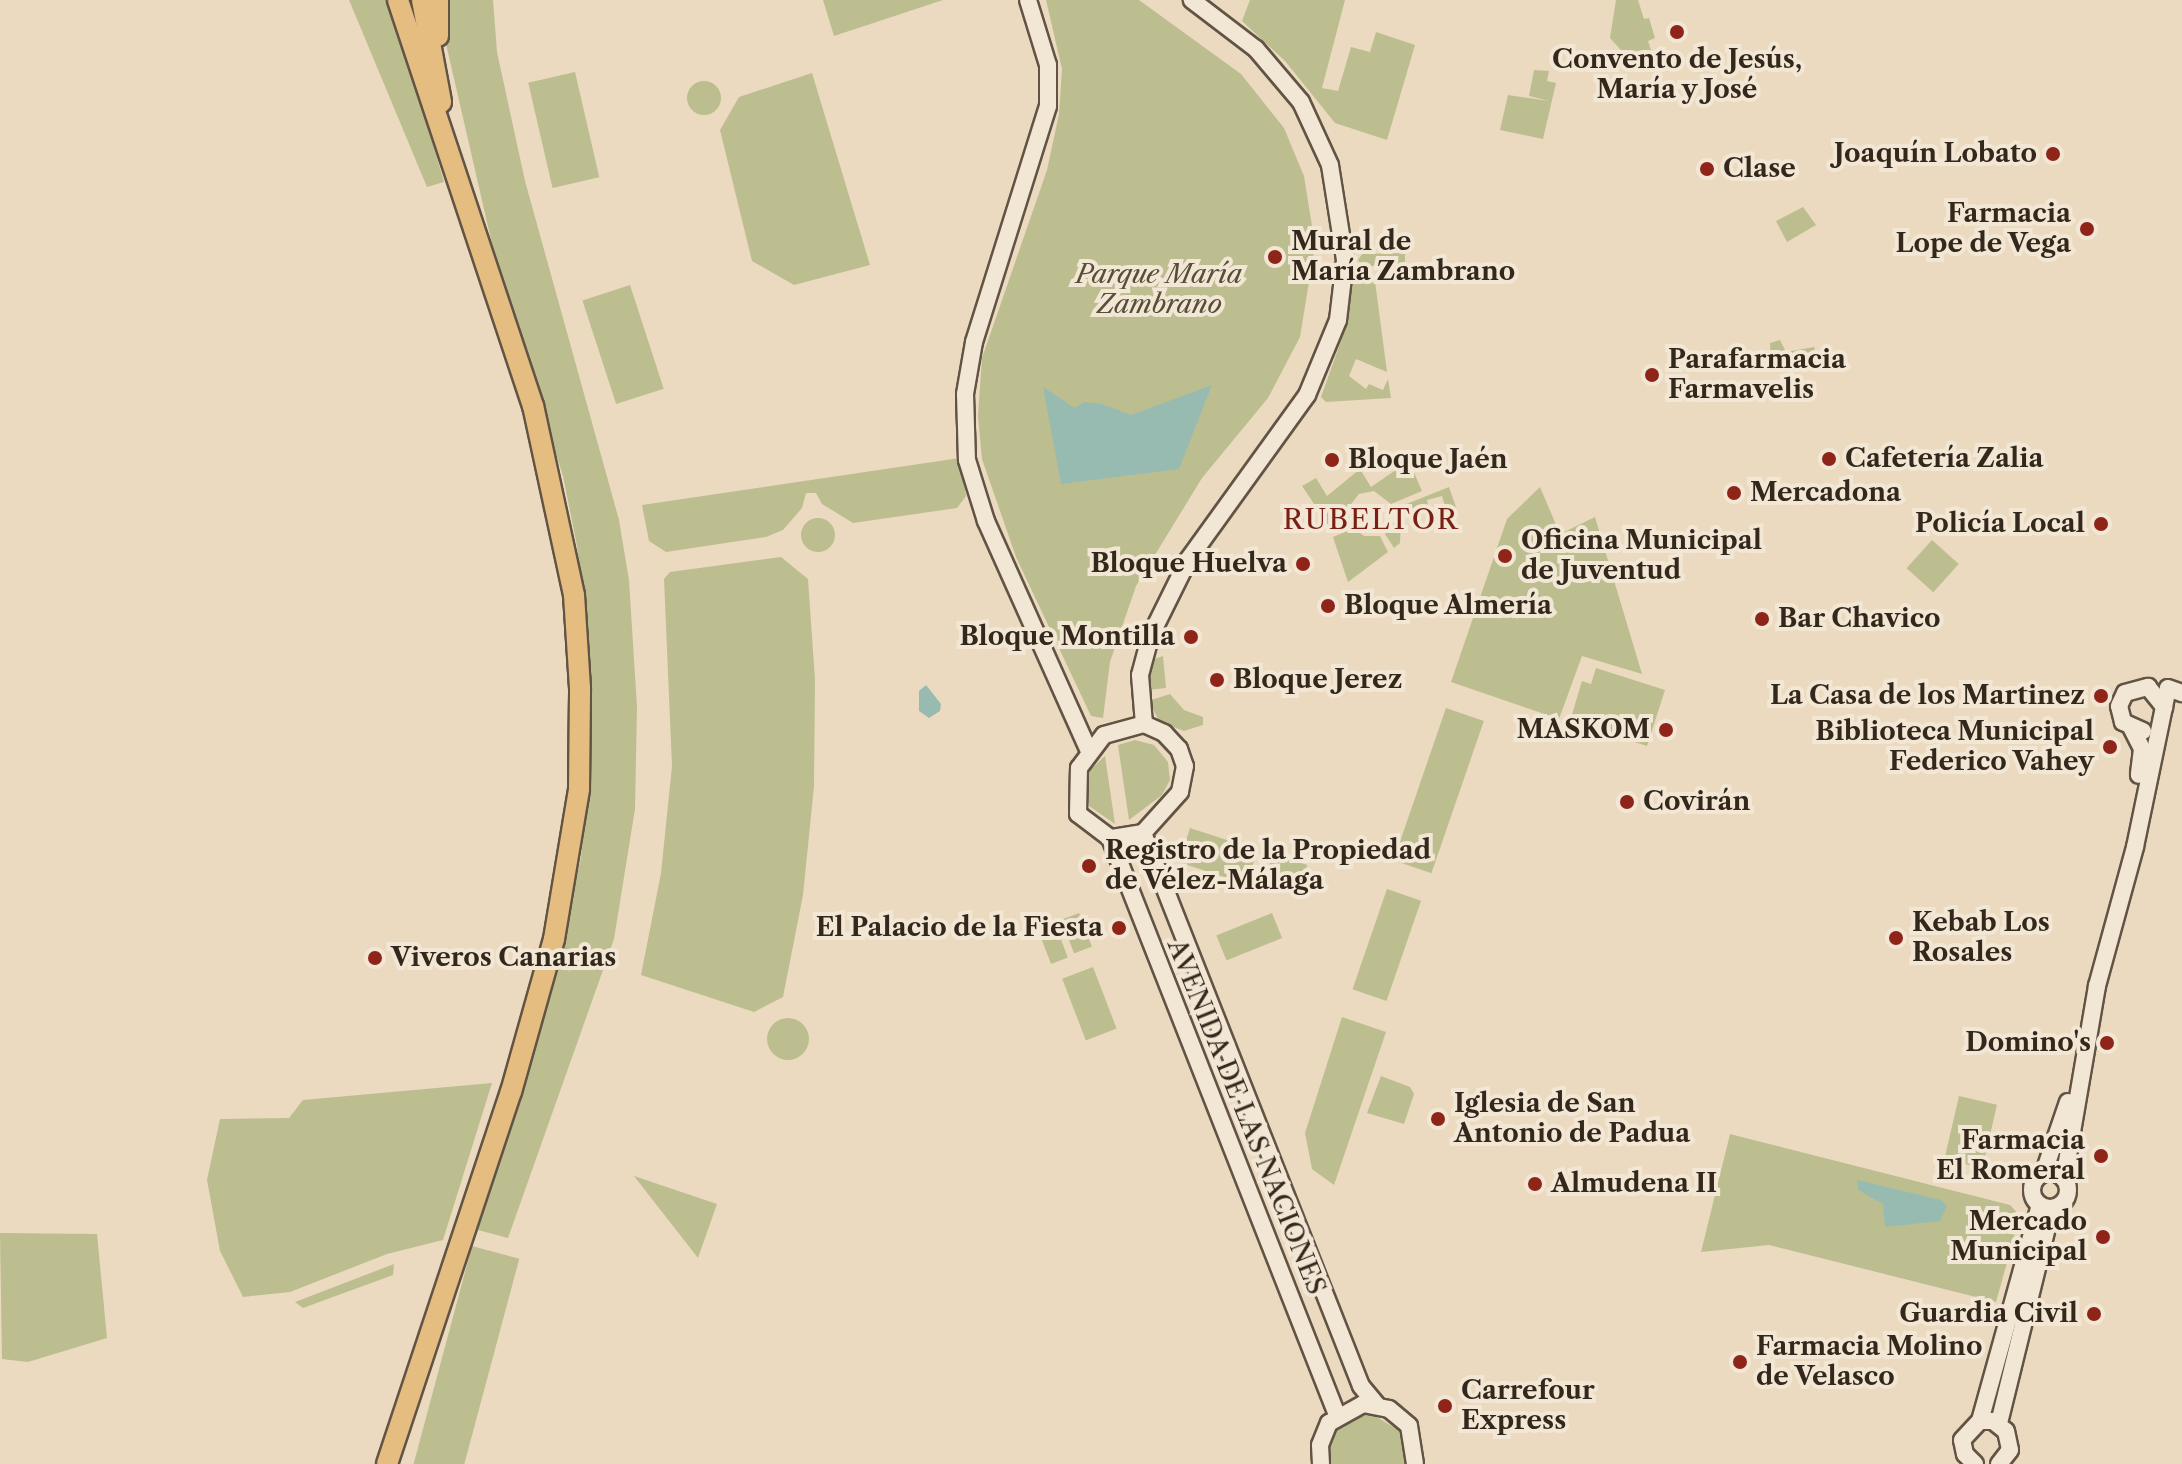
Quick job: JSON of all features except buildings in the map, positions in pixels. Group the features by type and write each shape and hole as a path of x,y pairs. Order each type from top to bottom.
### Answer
{"main road":[{"path":"387,1464 533,1017 560,911 579,789 574,595 558,506 533,406 398,0"},
{"path":"422,0 466,208"},
{"path":"438,0 445,120"}],"street":[{"path":"1028,0 1048,65 1048,106 974,342 965,394 967,460 986,521 1089,751"},
{"path":"1144,724 1140,675 1150,637 1188,560 1307,395 1338,320 1345,260 1330,165 1301,102 1256,49 1192,0"},
{"path":"2121,892 2141,763 2139,736 2123,722 2119,706 2131,688 2154,690 2162,714"},
{"path":"2046,1206 2032,1188 2044,1172 2080,1063 2168,688 2182,693"},
{"path":"2132,729 2145,731 2162,714"},
{"path":"1144,724 1164,733 1179,749 1185,766 1180,792 1143,833 1110,838 1078,814 1075,787 1089,751 1116,729 1144,724"},
{"name":"AVENIDA DE LAS NACIONES","path":"1143,833 1361,1386 1377,1405"},
{"name":"AVENIDA DE LAS NACIONES","path":"1110,838 1337,1415"},
{"path":"2046,1206 2065,1199 2064,1179 2080,1063"},
{"path":"2044,1172 2064,1179"},
{"path":"1971,1463 1962,1440 1980,1421 2046,1206"},
{"path":"1999,1464 2004,1462 2010,1440 1999,1423 2046,1206"},
{"path":"1321,1464 1323,1434 1337,1415 1350,1407 1377,1405 1409,1426 1415,1464"},
{"path":"1980,1421 1999,1423"}],"green space":[{"path":"349,0 391,0 444,182 427,187"},
{"path":"442,0 493,0 497,52 525,181 619,520 629,580 637,707 635,809 614,939 508,1238 474,1229 547,1000 581,858 589,762 589,657 577,546 563,476 498,270 441,22"},
{"path":"823,0 943,0 834,36"},
{"name":"Parque María Zambrano","path":"1046,0 1139,0 1241,74 1284,128 1304,176 1315,245 1300,337 1268,398 1202,478 1136,586 1110,662 1103,718 1091,716 1016,557 982,459 978,416 982,358 1047,170 1059,114 1062,69"},
{"path":"1250,0 1345,0 1322,88 1338,91 1351,47 1370,52 1376,32 1415,45 1387,140 1335,123 1285,61 1242,21"},
{"path":"1616,0 1638,0 1644,19 1649,18 1655,38 1648,41 1657,67 1628,58 1610,38"},
{"path":"1534,70 1549,71 1547,81 1556,83 1543,139 1500,130 1508,95 1549,101 1529,96"},
{"path":"575,72 599,177 553,188 528,83"},
{"path":"812,73 870,265 794,285 752,261 720,130 739,97"},
{"path":"704,81 716,86 721,98 716,110 704,115 692,110 687,98 692,86"},
{"path":"1803,207 1816,225 1787,242 1776,221"},
{"path":"1405,253 1405,266 1362,266 1358,260 1362,254"},
{"path":"1375,281 1387,372 1356,359 1349,376 1366,389 1369,384 1383,390 1388,379 1391,398 1326,402 1321,397 1342,338 1351,282"},
{"path":"630,285 664,389 616,404 582,300"},
{"path":"1780,340 1786,352 1814,347 1820,363 1793,372 1771,367 1770,343"},
{"path":"960,458 966,496 957,508 853,523 822,504 816,493 806,493 802,508 783,530 766,537 666,552 649,541 642,505"},
{"path":"1409,461 1422,491 1391,504 1374,491 1359,494 1348,508 1349,521 1331,529 1302,486 1316,478 1327,496 1360,469 1371,487"},
{"path":"1449,487 1458,513 1448,516 1442,496 1427,500 1429,509 1401,518 1400,543 1394,548 1385,534 1394,522 1394,509"},
{"path":"1540,487 1560,534 1595,517 1642,674 1582,656 1559,719 1451,682 1507,519"},
{"path":"818,518 830,523 835,535 830,547 818,552 806,547 801,535 806,523"},
{"path":"1354,528 1364,536 1380,536 1388,552 1348,582 1333,537"},
{"path":"1932,540 1959,564 1933,592 1907,568"},
{"path":"781,557 808,579 815,680 814,786 803,895 783,997 754,1012 641,975 661,873 672,766 664,579 670,572"},
{"path":"1163,656 1166,688 1147,690 1152,660"},
{"path":"1596,668 1665,690 1647,746 1570,721 1582,681 1591,684"},
{"path":"1170,694 1184,710 1203,717 1203,725 1184,731 1160,722 1148,701"},
{"path":"1446,708 1484,721 1431,873 1394,860"},
{"path":"1135,740 1154,745 1168,762 1170,780 1162,795 1129,820 1118,745"},
{"path":"1105,756 1115,824 1089,806 1085,789 1089,771"},
{"path":"1190,828 1258,850 1246,884 1179,862"},
{"path":"1273,854 1307,865 1300,886 1266,875"},
{"path":"1387,889 1421,901 1387,1001 1352,989"},
{"path":"1079,913 1092,947 1074,953 1061,920"},
{"path":"1272,913 1282,938 1226,961 1216,935"},
{"path":"1055,924 1068,958 1051,964 1038,930"},
{"path":"1093,967 1117,1029 1086,1040 1062,979"},
{"path":"1342,1017 1386,1032 1334,1185 1312,1169 1305,1133"},
{"path":"788,1018 803,1024 809,1039 803,1054 788,1060 773,1054 767,1039 773,1024"},
{"path":"1381,1076 1410,1087 1414,1094 1404,1124 1367,1113"},
{"path":"492,1083 443,1240 387,1254 290,1292 243,1297 220,1251 207,1180 220,1119 289,1118 303,1100"},
{"path":"1959,1096 1997,1105 1982,1168 1944,1159"},
{"path":"1730,1134 2010,1205 2020,1216 1996,1302 1769,1245 1701,1252"},
{"path":"634,1176 717,1204 698,1258"},
{"path":"0,1233 97,1234 107,1338 28,1362 2,1359"},
{"path":"472,1246 519,1259 464,1464 414,1464"},
{"path":"394,1264 393,1275 303,1308 295,1302"},
{"path":"1370,1413 1400,1431 1405,1464 1328,1464 1328,1441 1337,1425 1352,1415"}],"water":[{"path":"1212,385 1179,469 1061,484 1043,387 1075,408 1084,402 1102,404 1131,415"},
{"path":"926,685 941,704 940,711 929,718 919,711 919,691"},
{"path":"1857,1180 1941,1200 1947,1206 1940,1221 1885,1227 1883,1204 1858,1190"}],"place":[{"name":"Convento de Jesús, María y José","path":"1677,32"},
{"name":"Joaquín Lobato","path":"2053,154"},
{"name":"Clase","path":"1707,169"},
{"name":"Farmacia Lope de Vega","path":"2087,229"},
{"name":"Mural de María Zambrano","path":"1275,257"},
{"name":"Parafarmacia Farmavelis","path":"1652,375"},
{"name":"Cafetería Zalia","path":"1829,459"},
{"name":"Bloque Jaén","path":"1332,460"},
{"name":"Mercadona","path":"1734,493"},
{"name":"Policía Local","path":"2101,524"},
{"name":"Oficina Municipal de Juventud","path":"1505,556"},
{"name":"Bloque Huelva","path":"1303,564"},
{"name":"Bloque Almería","path":"1328,606"},
{"name":"Bar Chavico","path":"1762,619"},
{"name":"Bloque Montilla","path":"1191,637"},
{"name":"Bloque Jerez","path":"1217,680"},
{"name":"La Casa de los Martinez","path":"2101,696"},
{"name":"MASKOM","path":"1666,730"},
{"name":"Biblioteca Municipal Federico Vahey","path":"2110,747"},
{"name":"Covirán","path":"1627,802"},
{"name":"Registro de la Propiedad de Vélez-Málaga","path":"1089,866"},
{"name":"El Palacio de la Fiesta","path":"1119,928"},
{"name":"Kebab Los Rosales","path":"1896,938"},
{"name":"Viveros Canarias","path":"375,958"},
{"name":"Domino's","path":"2107,1043"},
{"name":"Iglesia de San Antonio de Padua","path":"1438,1119"},
{"name":"Farmacia El Romeral","path":"2101,1156"},
{"name":"Almudena II","path":"1535,1184"},
{"name":"Mercado Municipal","path":"2103,1237"},
{"name":"Guardia Civil","path":"2094,1314"},
{"name":"Farmacia Molino de Velasco","path":"1740,1362"},
{"name":"Carrefour Express","path":"1445,1406"}],"district":[{"name":"RUBELTOR","path":"1371,519"}]}
